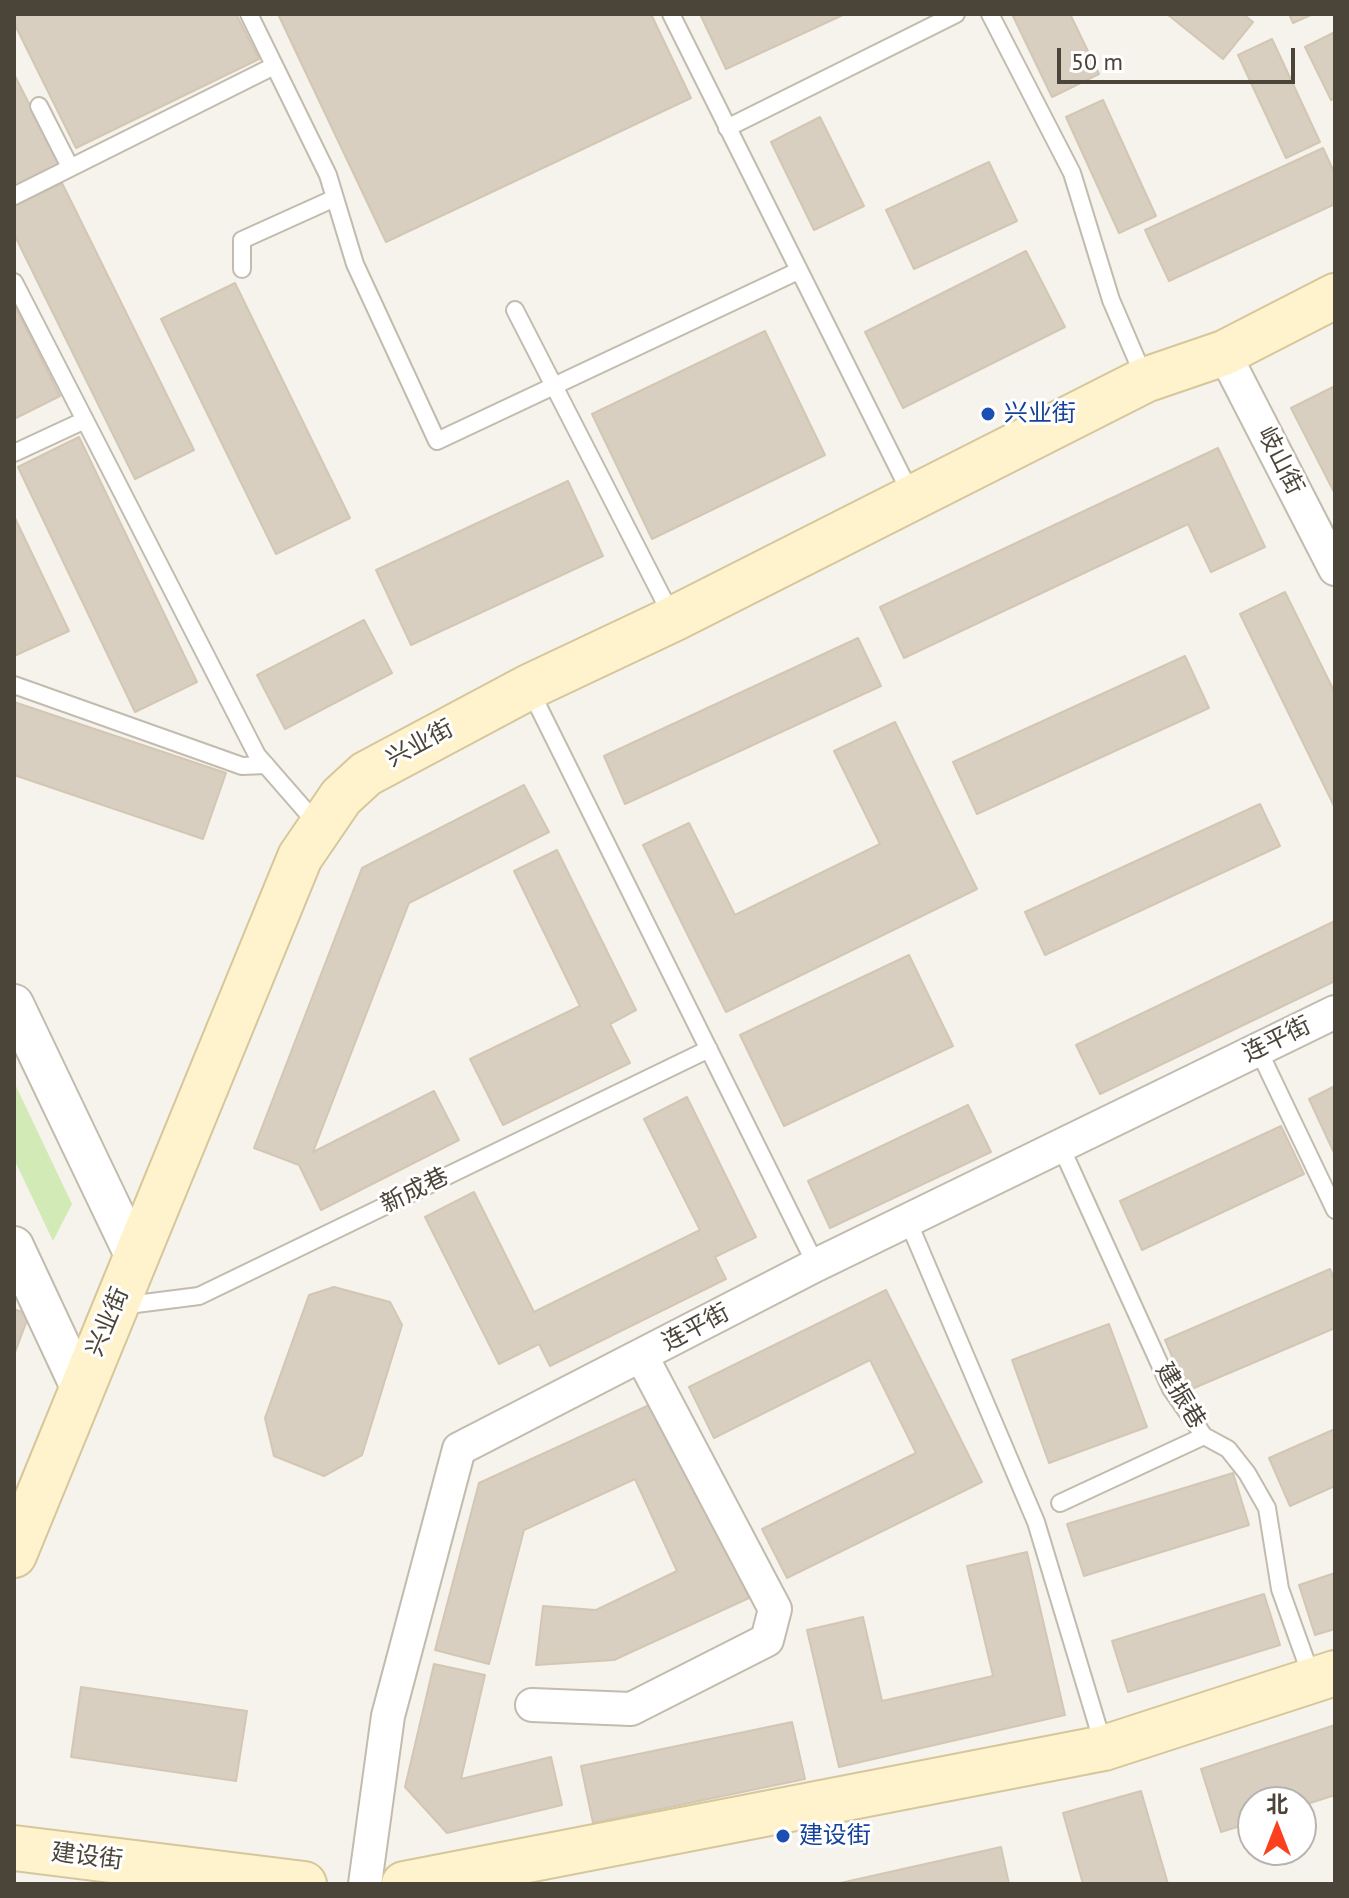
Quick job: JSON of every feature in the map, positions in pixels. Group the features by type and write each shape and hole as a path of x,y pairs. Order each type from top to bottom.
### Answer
{"main road":[{"name":"兴业街","path":"14,1555 80,1387 300,857 341,797 366,774 529,687 673,619 1145,380 1224,353 1335,296"},
{"path":"404,1884 1104,1748 1324,1677"},
{"name":"建设街","path":"14,1848 304,1884"}],"street":[{"name":"岐山街","path":"1224,353 1335,569"},
{"path":"14,1004 135,1257"},
{"name":"连平街","path":"365,1884 388,1716 459,1449 816,1265 1335,1012"},
{"path":"14,1246 80,1387"},
{"path":"532,1705 631,1709 767,1640 775,1609 642,1357"}],"lane":[{"path":"249,14 328,175 355,264 437,441 798,271"},
{"path":"671,14 912,496"},
{"path":"727,128 956,14"},
{"path":"990,14 1072,173 1111,300 1145,380"},
{"path":"14,196 274,66"},
{"path":"39,106 70,167"},
{"path":"242,269 242,240 335,198"},
{"path":"14,282 266,765 319,826"},
{"path":"515,310 673,619"},
{"path":"14,453 85,420"},
{"path":"14,685 242,766 266,765"},
{"path":"529,687 816,1265"},
{"name":"新成巷","path":"114,1306 199,1296 709,1049"},
{"path":"1258,1049 1335,1210"},
{"name":"建振巷","path":"1061,1147 1171,1389 1204,1436 1228,1449 1267,1508 1280,1589 1324,1677"},
{"path":"908,1221 1036,1522 1104,1748"},
{"path":"1060,1503 1204,1436"}],"green space":[{"path":"14,1082 72,1204 53,1241 14,1159"}],"building":[{"path":"14,14 236,14 259,59 76,148 14,23"},
{"path":"278,14 651,14 691,98 386,242"},
{"path":"700,14 845,14 726,69"},
{"path":"1012,14 1070,14 1099,74 1052,97"},
{"path":"1167,14 1243,14 1253,22 1223,59"},
{"path":"1289,14 1313,14 1293,23"},
{"path":"1335,32 1335,98 1331,100 1305,47"},
{"path":"1272,39 1320,142 1286,158 1238,55"},
{"path":"14,74 60,165 14,188"},
{"path":"1103,100 1156,216 1119,233 1066,117"},
{"path":"820,117 864,206 814,230 771,142"},
{"path":"1323,148 1335,174 1335,204 1169,281 1145,230"},
{"path":"989,162 1017,221 914,269 886,210"},
{"path":"62,183 194,450 135,479 14,234 14,206"},
{"path":"1026,251 1065,327 903,408 865,332"},
{"path":"235,283 350,518 276,554 161,319"},
{"path":"14,304 60,396 14,419"},
{"path":"765,331 825,455 652,539 592,414"},
{"path":"1335,386 1335,494 1291,408"},
{"path":"79,437 197,682 135,712 18,467"},
{"path":"1218,448 1265,547 1211,572 1188,524 904,658 880,607"},
{"path":"568,481 603,556 411,645 376,570"},
{"path":"14,516 69,631 14,656"},
{"path":"1285,592 1335,693 1335,808 1240,614"},
{"path":"364,620 392,673 285,729 257,675"},
{"path":"858,638 881,686 625,804 604,756"},
{"path":"1185,656 1209,708 977,814 953,762"},
{"path":"14,702 226,773 203,839 14,775"},
{"path":"895,722 977,889 726,1012 643,845 689,823 735,915 880,844 834,751"},
{"path":"524,785 549,832 409,903 313,1152 434,1091 459,1140 321,1210 299,1165 254,1148 362,868"},
{"path":"1260,804 1280,846 1045,955 1025,912"},
{"path":"557,850 636,1010 610,1024 630,1063 503,1125 470,1059 580,1006 514,871"},
{"path":"1335,921 1335,981 1100,1094 1076,1045"},
{"path":"909,955 953,1046 784,1126 740,1035"},
{"path":"1335,1086 1335,1155 1309,1099"},
{"path":"687,1097 756,1237 715,1257 726,1279 550,1366 539,1344 499,1364 425,1217 474,1192 534,1312 700,1230 644,1119"},
{"path":"968,1105 991,1152 830,1228 808,1181"},
{"path":"1281,1126 1304,1174 1142,1250 1120,1201"},
{"path":"1330,1269 1335,1281 1335,1328 1187,1391 1165,1340"},
{"path":"334,1287 390,1302 402,1325 362,1455 324,1476 274,1456 265,1418 309,1295"},
{"path":"886,1290 982,1482 787,1578 762,1529 916,1453 870,1360 714,1438 689,1387"},
{"path":"14,1309 29,1315 14,1355"},
{"path":"1109,1324 1147,1427 1049,1463 1012,1360"},
{"path":"658,1401 749,1598 614,1660 536,1665 543,1606 596,1610 677,1571 635,1479 524,1530 489,1664 435,1650 479,1483"},
{"path":"1335,1429 1335,1486 1290,1506 1269,1458"},
{"path":"1233,1473 1249,1525 1084,1576 1067,1524"},
{"path":"1027,1552 1065,1715 839,1767 807,1630 863,1617 882,1701 993,1676 967,1566"},
{"path":"1335,1573 1335,1629 1315,1635 1299,1585"},
{"path":"1264,1594 1280,1645 1128,1692 1112,1641"},
{"path":"434,1664 485,1675 461,1779 551,1757 562,1805 447,1833 405,1787"},
{"path":"81,1687 247,1711 236,1781 71,1757"},
{"path":"792,1722 805,1779 593,1823 581,1766"},
{"path":"1335,1725 1335,1795 1317,1801 1317,1786 1237,1786 1237,1827 1221,1832 1201,1769"},
{"path":"1141,1791 1168,1884 1083,1884 1063,1813"},
{"path":"1001,1847 1009,1884 836,1884"}],"place":[{"name":"兴业街","path":"988,414"},
{"name":"建设街","path":"783,1836"}]}
